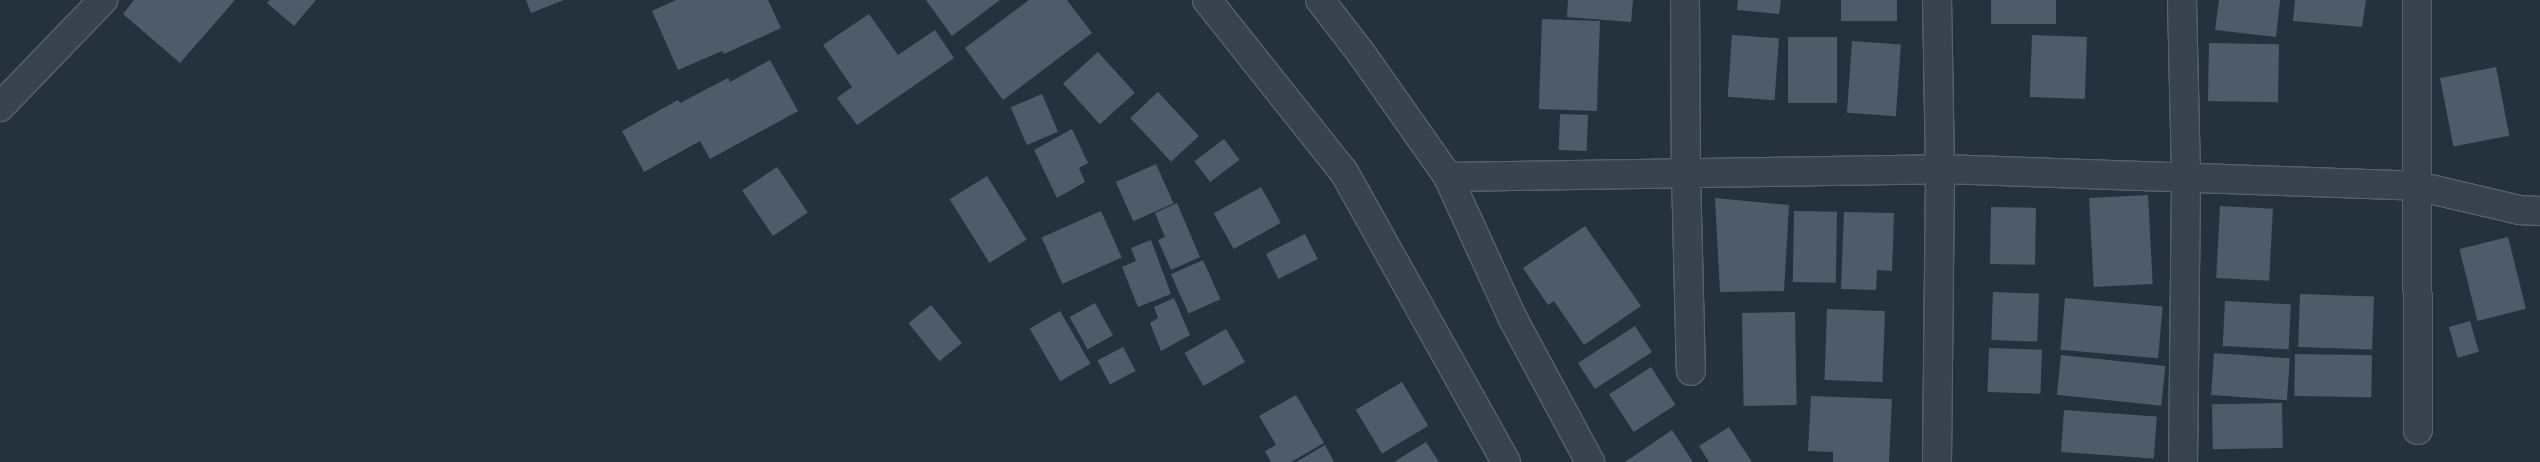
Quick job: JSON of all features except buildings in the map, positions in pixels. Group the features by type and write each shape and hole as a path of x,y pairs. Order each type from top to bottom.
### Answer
{"street":[{"path":"0,107 103,0"},
{"path":"1207,0 1344,172 1506,462"},
{"path":"1320,0 1367,60 1448,178 1512,317 1590,462"},
{"path":"1685,0 1686,172 1691,371"},
{"path":"1937,462 1940,169 1938,0"},
{"path":"2182,0 2186,179 2183,462"},
{"path":"2417,0 2418,430"},
{"path":"1448,178 1686,172 1940,169 2417,186 2519,210 2540,211"}]}
